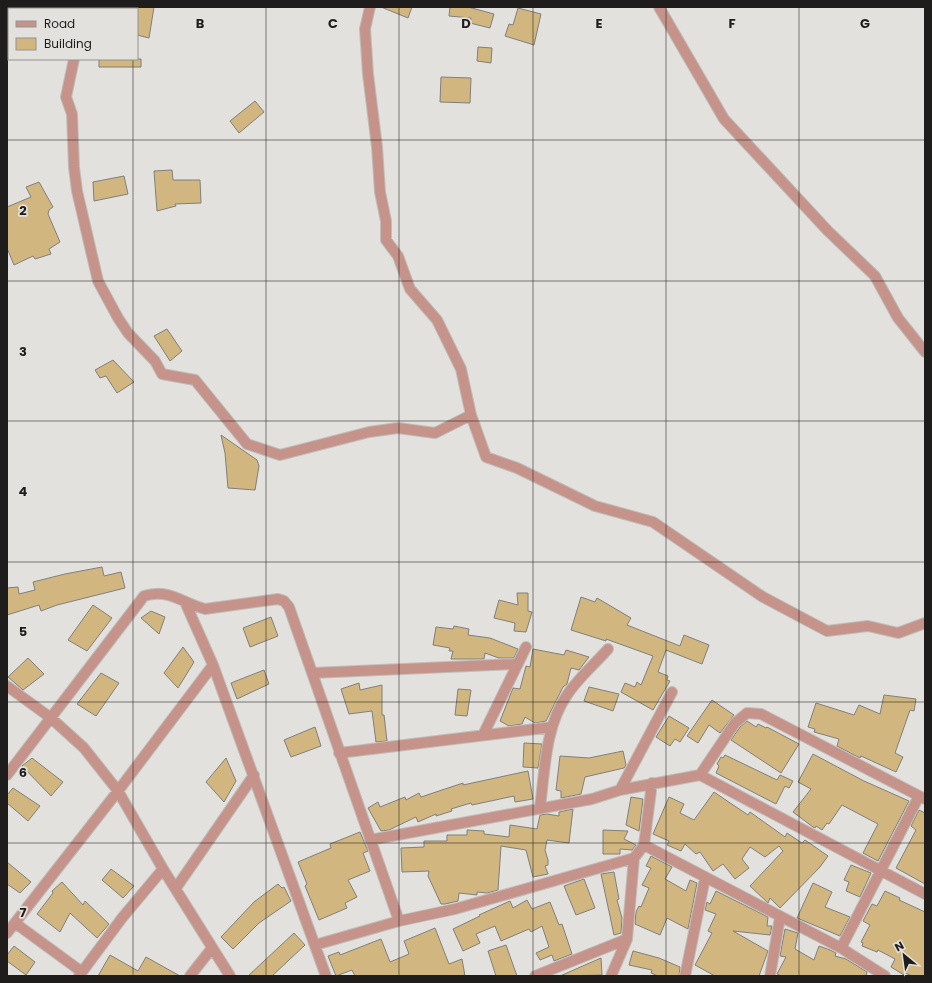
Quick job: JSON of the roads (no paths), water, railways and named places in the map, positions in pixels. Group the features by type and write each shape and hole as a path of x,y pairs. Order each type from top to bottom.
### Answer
{"street":[{"path":"370,7 365,29 368,74 377,147 380,192 386,221 386,240 398,256 410,289 437,320 461,369 471,415 486,457 517,468 596,506 653,522 763,596 827,631 868,626 898,633 925,623"},
{"path":"659,7 724,119 828,231 876,276 898,318 925,352"},
{"path":"74,60 66,97 72,114 76,190 98,281 128,333 156,361 162,374 195,380 247,444 280,455 369,432 398,428 435,433 471,415"},
{"path":"7,775 144,596 152,593 165,593 205,609 278,599 284,601 289,607 399,921"},
{"path":"185,602 213,665 326,976"},
{"path":"483,735 526,647"},
{"path":"540,807 552,727 556,714 567,694 608,649"},
{"path":"312,673 518,664"},
{"path":"7,933 118,791 213,665"},
{"path":"7,686 51,718 84,748 118,791 163,869 230,976"},
{"path":"620,790 672,692"},
{"path":"700,775 735,723 747,713 761,714 922,798 879,872 841,948"},
{"path":"339,753 552,727"},
{"path":"176,888 254,775"},
{"path":"370,840 540,807 592,799 620,790 700,775 879,872 925,894"},
{"path":"612,976 627,939 634,858 644,845 652,783"},
{"path":"644,845 841,948 872,973 885,976"},
{"path":"315,945 634,858"},
{"path":"15,923 80,974 122,918 163,869"},
{"path":"685,976 706,878"},
{"path":"770,976 780,917"},
{"path":"534,976 627,939"},
{"path":"190,976 212,948"}]}
